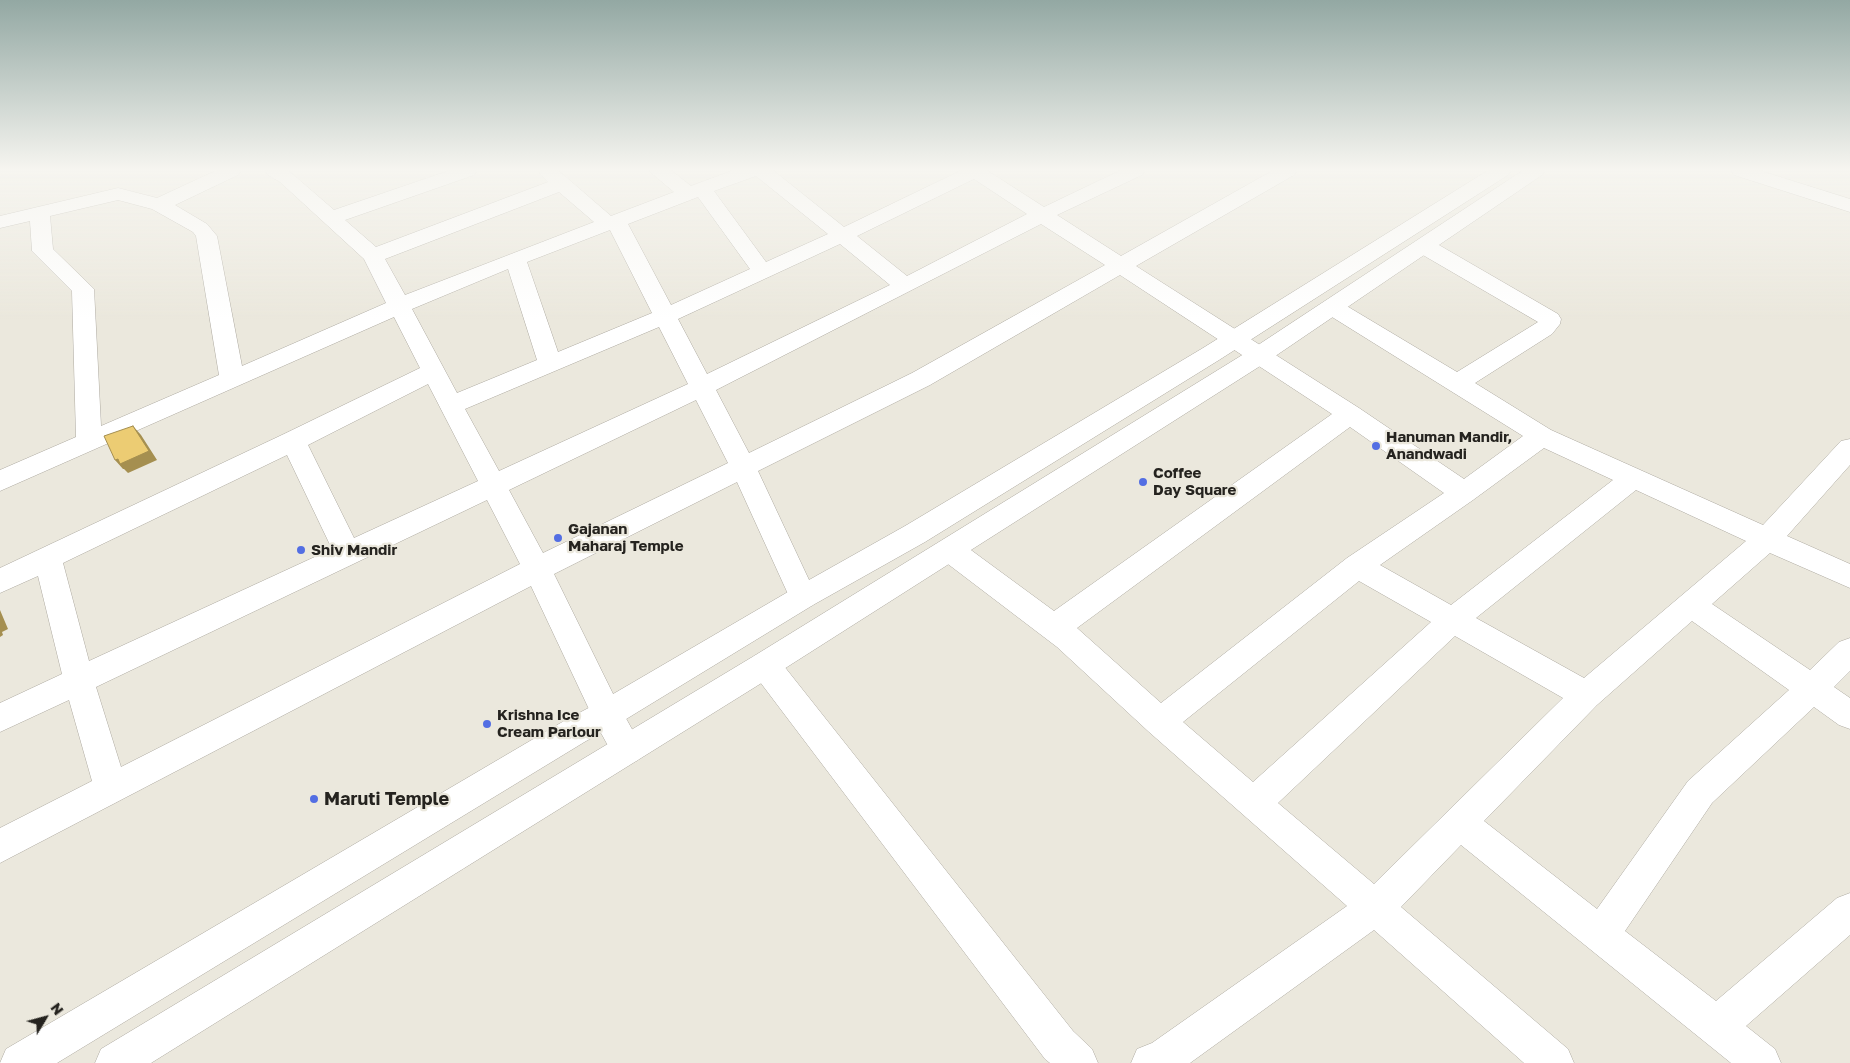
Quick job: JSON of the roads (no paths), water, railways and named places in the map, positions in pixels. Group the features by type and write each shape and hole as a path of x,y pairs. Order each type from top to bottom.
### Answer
{"street":[{"path":"40,221 43,251 82,288 89,442"},
{"path":"187,221 200,228 206,236 232,378"},
{"path":"334,221 373,256 537,569 607,714 627,750"},
{"path":"373,256 455,221"},
{"path":"609,221 666,316 743,466 803,597"},
{"path":"0,481 399,306 515,259 618,221"},
{"path":"719,221 762,272"},
{"path":"825,221 905,286"},
{"path":"450,405 666,316 873,221"},
{"path":"0,718 702,387 905,286 1029,221"},
{"path":"1052,221 1350,414 1464,493"},
{"path":"0,846 537,569 921,379 1201,221"},
{"path":"20,1063 558,741 607,714 803,597 915,534 1235,339 1422,221"},
{"path":"115,1063 950,550 1260,355 1462,221"},
{"path":"1424,246 1550,319 1549,324 1544,329 1456,384"},
{"path":"515,259 550,364"},
{"path":"1332,307 1542,436 1850,577"},
{"path":"0,581 293,441 434,371"},
{"path":"1054,628 1350,414"},
{"path":"1160,722 1358,566 1464,493 1542,436"},
{"path":"293,441 348,554"},
{"path":"1151,1063 1164,1058 1375,908 1586,695 1767,539 1850,448"},
{"path":"1254,803 1453,620 1633,478"},
{"path":"950,550 1054,628 1554,1063"},
{"path":"48,558 79,681 111,789"},
{"path":"1358,566 1586,695"},
{"path":"1691,605 1850,715"},
{"path":"1601,935 1700,792 1812,689 1850,651"},
{"path":"765,665 1059,1046 1078,1063"},
{"path":"1458,823 1717,1026 1761,1063"},
{"path":"1717,1026 1850,911"}],"place":[{"name":"Hanuman Mandir, Anandwadi","path":"1376,446"},
{"name":"Coffee Day Square","path":"1143,482"},
{"name":"Gajanan Maharaj Temple","path":"558,538"},
{"name":"Shiv Mandir","path":"301,550"},
{"name":"Krishna Ice Cream Parlour","path":"487,724"},
{"name":"Maruti Temple","path":"314,799"}]}
